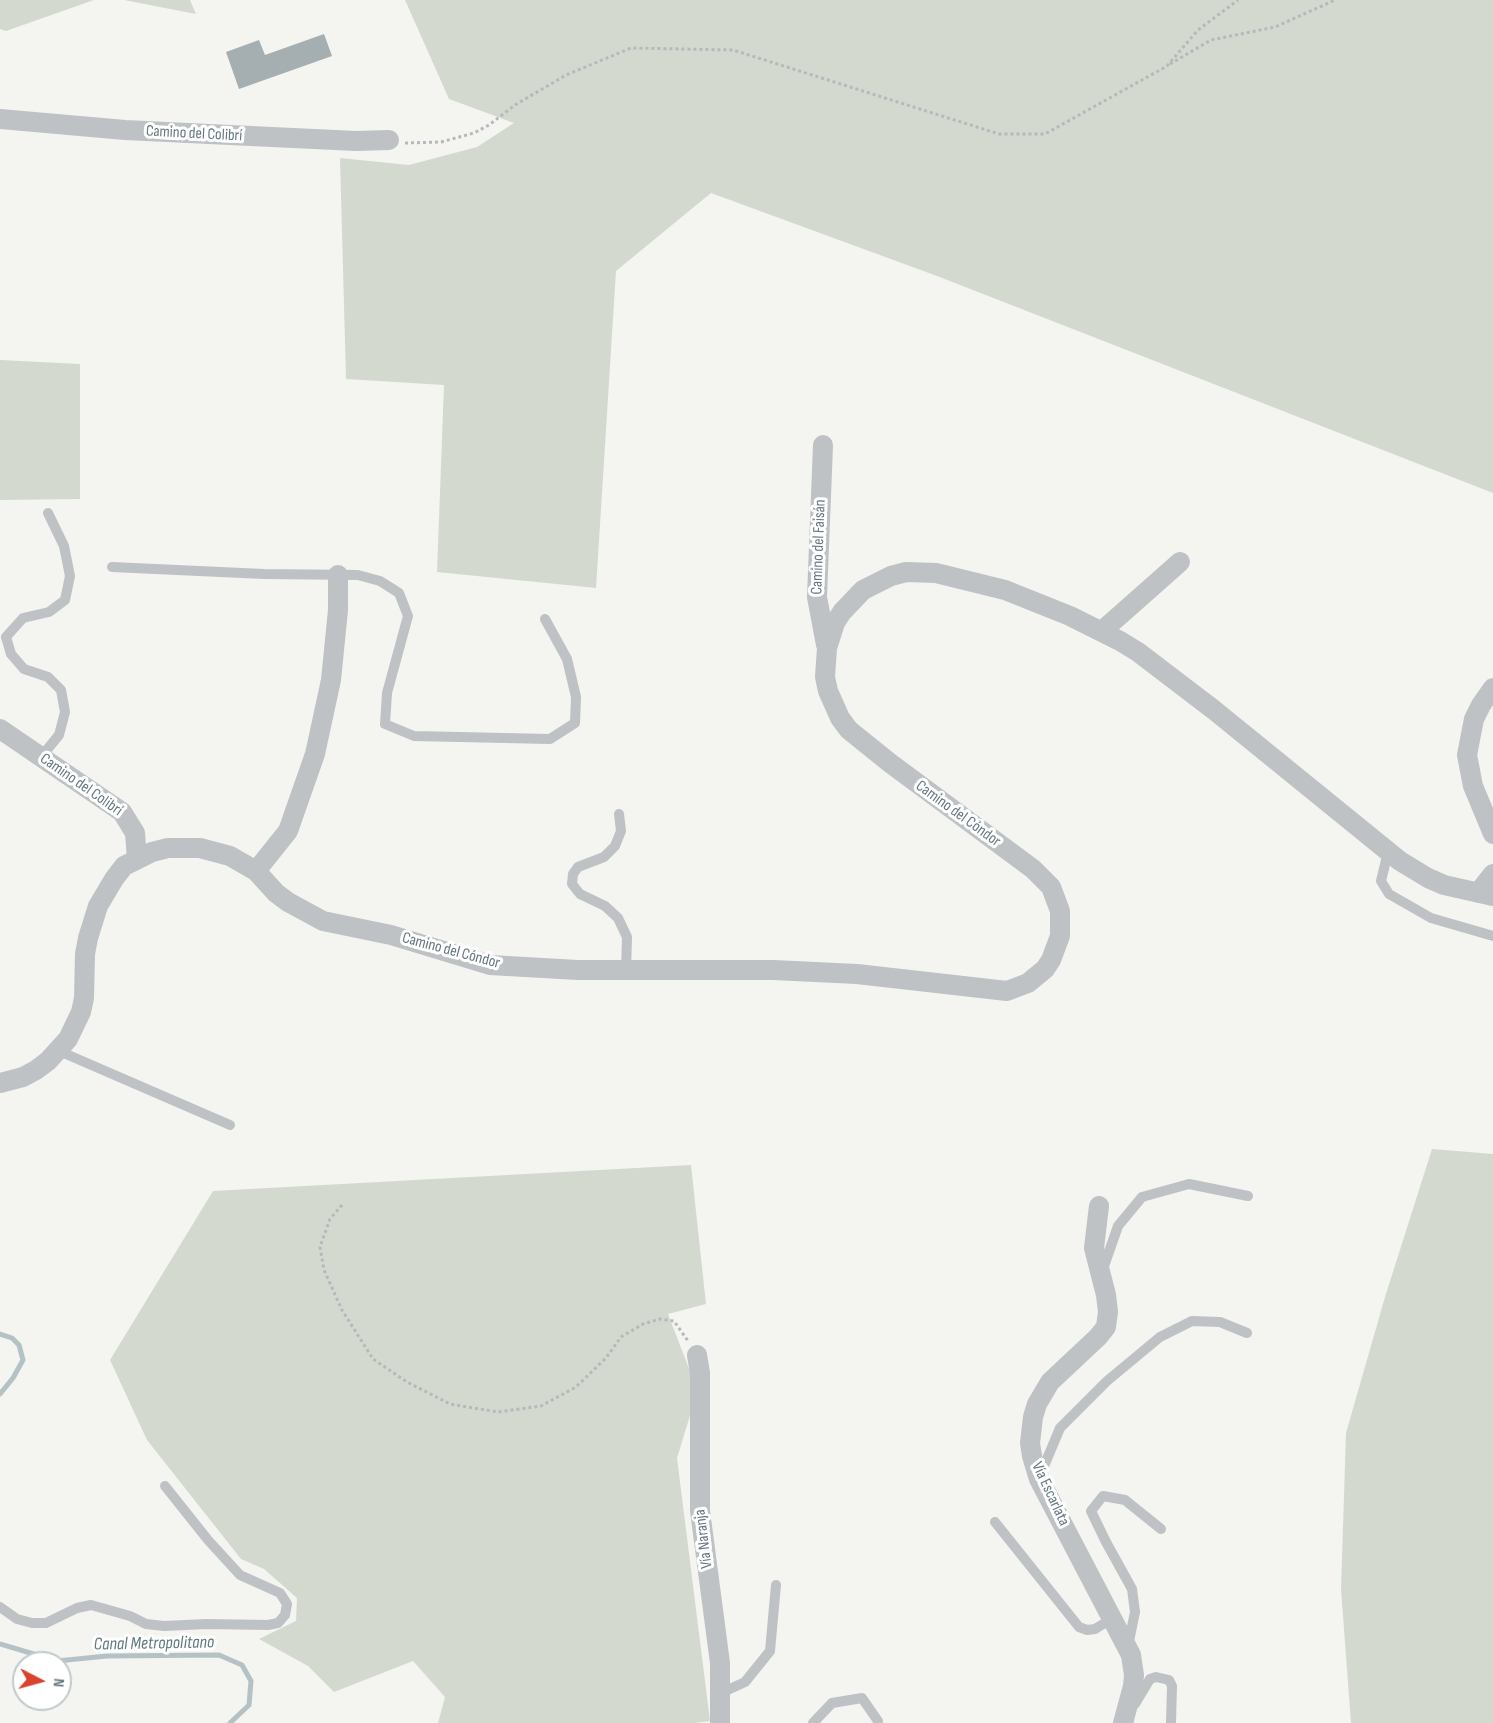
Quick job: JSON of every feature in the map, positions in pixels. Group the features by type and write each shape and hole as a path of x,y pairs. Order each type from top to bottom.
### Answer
{"street":[{"name":"Camino del Colibrí","path":"0,119 125,130 356,141 389,140"},
{"name":"Camino del Faisán","path":"823,445 817,597 826,648"},
{"path":"1102,631 1180,562"},
{"name":"Camino del Cóndor","path":"0,1083 23,1077 36,1070 59,1051 68,1039 81,1012 88,938 98,906 124,866 168,848 200,848 230,856 256,871 288,902 323,921 391,935 490,965 578,970 773,970 857,974 1007,991 1028,983 1045,969 1059,942 1061,924 1051,887 1033,869 849,730 840,718 828,692 825,677 826,648 835,623 842,612 863,590 891,576 913,572 936,573 1005,590 1049,606 1102,631 1138,652 1214,710 1413,870 1461,890 1485,895"},
{"path":"256,871 288,831 315,754 331,680 338,610 338,575"},
{"path":"1493,688 1474,719 1467,755 1473,786 1493,834"},
{"name":"Camino del Colibrí","path":"0,729 122,812 135,833 137,859"},
{"path":"1485,895 1493,874"},
{"name":"Vía Escarlata","path":"1099,1206 1094,1248 1107,1304 1106,1327 1050,1382 1037,1404 1030,1443 1039,1479 1113,1618 1133,1664 1134,1675 1124,1721"},
{"name":"Vía Naranja","path":"697,1355 700,1373 700,1510 718,1643 720,1723"}],"lane":[{"path":"41,757 59,735 65,712 61,690 48,677 24,669 11,654 6,637 23,618 49,612 65,600 70,576 64,546 48,513"},
{"path":"112,567 264,574 358,575 380,581 399,593 408,616 387,693 385,724 414,736 550,739 575,723 576,697 567,658 545,619"},
{"path":"619,814 621,831 615,846 604,856 578,867 572,878 575,890 610,910 623,927 627,937 626,970"},
{"path":"1388,852 1381,881 1389,894 1431,918 1493,936"},
{"path":"59,1051 230,1125"},
{"path":"1101,1275 1118,1226 1142,1197 1189,1184 1248,1196"},
{"path":"1039,1479 1060,1428 1107,1381 1160,1337 1192,1321 1220,1322 1247,1333"},
{"path":"0,1607 17,1619 32,1623 46,1623 77,1608 91,1605 122,1613 146,1624 164,1626 207,1623 268,1625 278,1623 285,1615 287,1604 280,1593 240,1575 208,1540 165,1486"},
{"path":"1127,1648 1135,1612 1132,1589 1091,1511 1103,1496 1125,1500 1161,1529"},
{"path":"995,1522 1079,1627 1087,1630 1095,1629 1113,1618"},
{"path":"721,1693 745,1682 770,1651 776,1585"},
{"path":"1124,1721 1150,1679 1163,1678 1168,1680 1172,1686 1171,1723"},
{"path":"813,1723 832,1703 862,1698 878,1721"}],"path":[{"path":"1167,66 1198,30 1238,0"},
{"path":"389,140 423,144 458,139 474,133 489,125 515,105 566,75 631,48 733,50 999,134 1045,134 1211,40 1275,27 1335,0"},
{"path":"342,1205 330,1219 320,1246 324,1270 342,1310 373,1359 407,1382 450,1404 498,1412 540,1406 576,1387 606,1358 621,1337 643,1324 660,1319 674,1321 697,1355"}],"shaded area":[{"path":"0,0 94,0 6,31 0,29"},
{"path":"124,0 190,0 196,14"},
{"path":"405,0 1493,0 1493,493 937,276 711,193 616,271 596,588 437,572 444,385 346,379 340,158 409,165 477,147 514,123 449,99"},
{"path":"0,360 80,364 80,499 0,500"},
{"path":"1432,1149 1493,1154 1493,1723 1351,1723 1341,1589 1346,1433 1385,1297"},
{"path":"691,1165 706,1304 668,1314 693,1379 692,1409 677,1458 710,1721 695,1723 438,1723 445,1697 413,1661 334,1692 308,1666 259,1639 296,1621 297,1598 264,1569 241,1559 147,1440 110,1360 213,1191"}],"building":[{"path":"324,34 332,56 239,89 226,52 259,40 265,55"}],"waterway":[{"name":"Canal Metropolitano","path":"0,1334 12,1338 19,1345 23,1360 13,1378 0,1394"},
{"name":"Canal Metropolitano","path":"0,1644 57,1661 107,1656 219,1655 242,1665 251,1681 249,1705 230,1723"}]}
